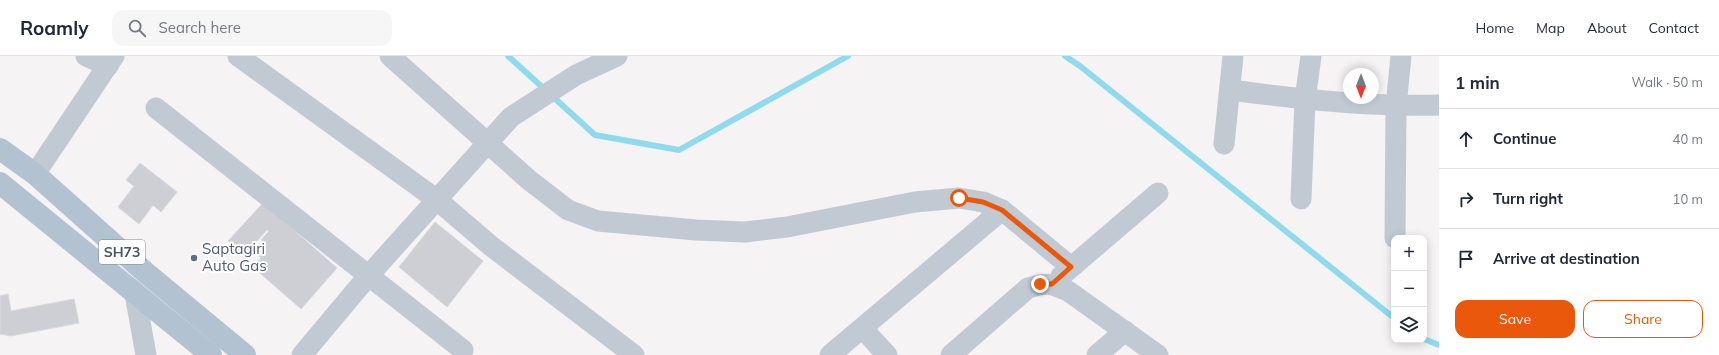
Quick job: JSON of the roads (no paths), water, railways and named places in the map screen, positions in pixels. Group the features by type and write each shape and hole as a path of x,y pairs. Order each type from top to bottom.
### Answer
{"main road":[{"name":"SH73","path":"0,149 35,174 146,273 245,355"},
{"name":"SH73","path":"0,183 210,355"}],"street":[{"path":"35,174 111,61 86,56"},
{"path":"238,56 436,199 491,246 634,355"},
{"path":"390,56 529,180 568,210 598,221 696,230 745,232 787,227 915,202 959,198 983,202 1002,210 1071,267"},
{"path":"302,355 368,275 511,117 576,75 617,56"},
{"path":"1224,144 1233,56"},
{"path":"1301,199 1306,100 1311,56"},
{"path":"1395,235 1396,106 1401,56"},
{"path":"1230,90 1306,100 1396,106 1439,105"},
{"path":"156,108 463,350"},
{"path":"1052,284 1158,193"},
{"path":"830,355 863,329 1002,210"},
{"path":"951,355 1028,288 1040,284 1052,284 1068,291 1156,355"},
{"path":"135,294 146,355"},
{"path":"863,329 887,355"},
{"path":"1097,355 1125,331"}],"waterway":[{"path":"508,56 595,135 679,150 848,56"},
{"path":"1065,56 1080,66 1391,316"},
{"path":"1427,340 1439,345"}],"place":[{"name":"Saptagiri Auto Gas","path":"194,258"}]}
